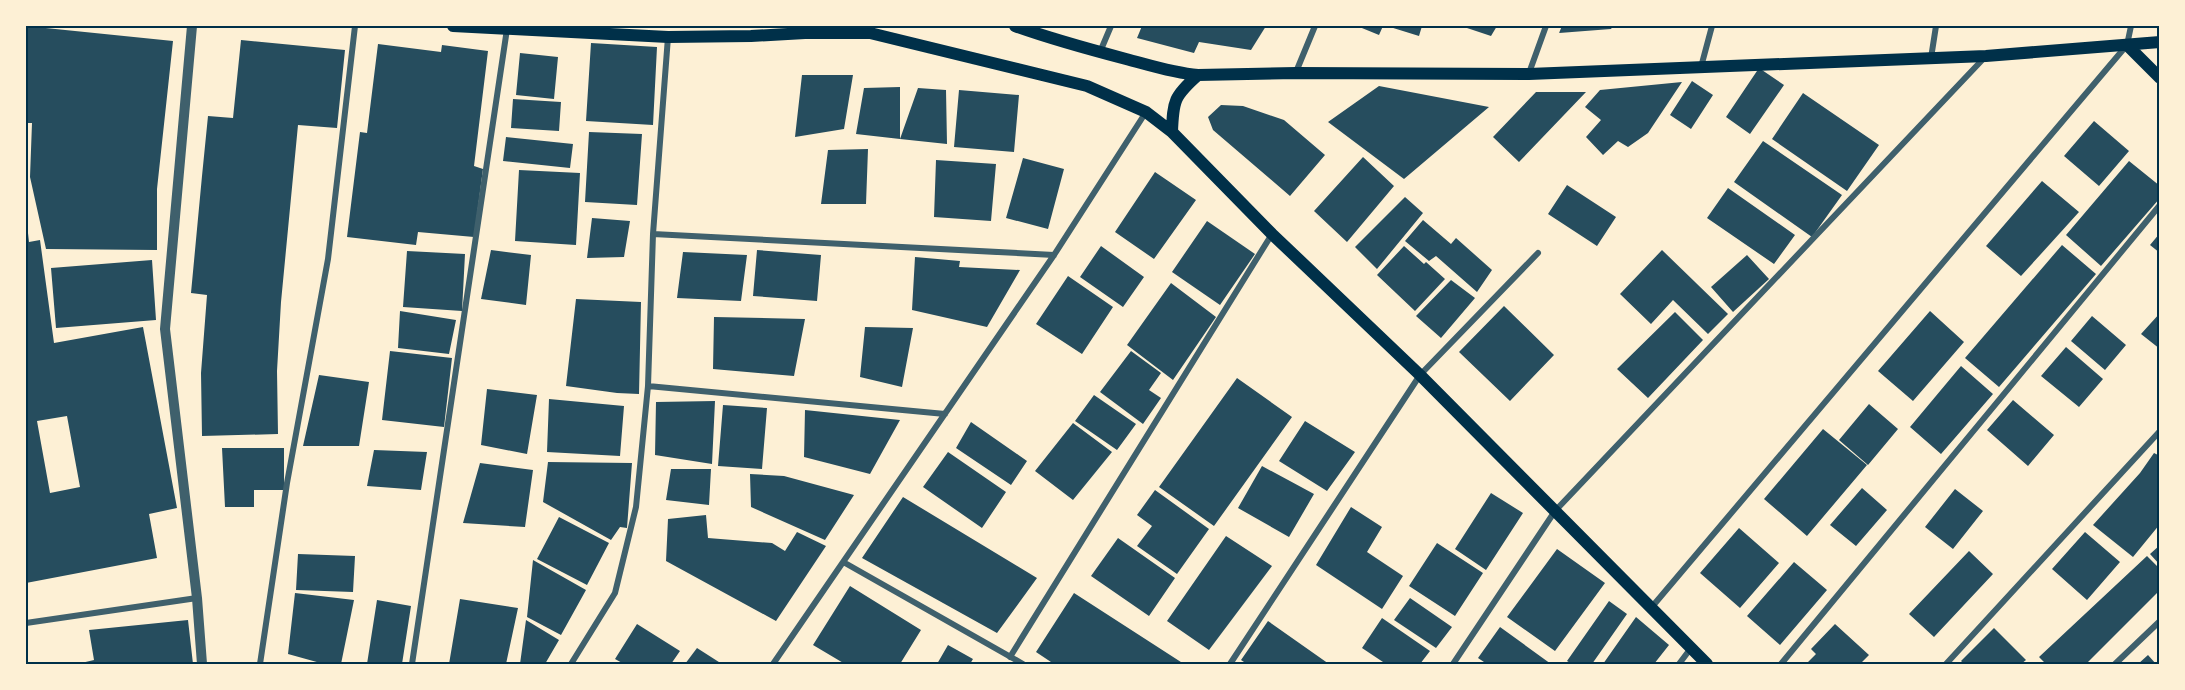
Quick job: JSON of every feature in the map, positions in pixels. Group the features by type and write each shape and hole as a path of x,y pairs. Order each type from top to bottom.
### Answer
{"main road":[{"path":"453,26 668,37 870,33 1087,86 1146,112 1172,132 1272,234 1420,375 1707,664"},
{"path":"1015,26 1046,37 1182,74 1198,75 1529,74 1986,56 2160,42"},
{"path":"2127,45 2160,78"},
{"path":"1172,132 1173,107 1180,91 1198,75"}],"street":[{"path":"192,26 165,329 197,598 202,664"},
{"path":"260,664 287,483 327,260 355,26"},
{"path":"1100,52 1111,26"},
{"path":"1296,73 1315,26"},
{"path":"1529,74 1546,26"},
{"path":"1701,68 1712,26"},
{"path":"1930,58 1936,26"},
{"path":"1651,608 2127,45 2131,26"},
{"path":"412,664 507,29"},
{"path":"571,664 615,593 636,507 648,386 653,234 668,37"},
{"path":"1453,664 1555,511 1986,56"},
{"path":"773,664 845,563 1054,255 1146,112"},
{"path":"1781,664 2160,205"},
{"path":"653,234 1054,255"},
{"path":"1010,657 1272,234"},
{"path":"1230,664 1420,375 1538,253"},
{"path":"648,386 945,414"},
{"path":"1946,664 2160,431"},
{"path":"845,563 1023,664"},
{"path":"26,623 197,598"},
{"path":"2115,664 2160,621"},
{"path":"1679,664 1691,648"}],"building":[{"path":"26,26 173,41 157,189 157,250 46,249 30,177 32,123 26,123"},
{"path":"1142,26 1266,26 1251,50 1199,42 1194,53 1137,38"},
{"path":"1357,26 1383,26 1379,35"},
{"path":"1391,26 1422,26 1419,36"},
{"path":"1461,26 1497,26 1491,36"},
{"path":"1562,26 1613,26 1611,29 1559,33"},
{"path":"241,40 345,50 337,128 298,125 281,302 277,371 278,434 202,436 201,373 207,295 191,293 202,176 208,116 233,118"},
{"path":"591,43 657,47 653,125 586,121"},
{"path":"378,44 441,52 442,45 488,51 474,166 483,169 474,237 418,232 416,245 347,237 360,132 367,133"},
{"path":"520,53 558,57 554,99 516,95"},
{"path":"1759,68 1784,85 1750,134 1726,117"},
{"path":"802,75 853,75 844,129 795,137"},
{"path":"1692,81 1713,95 1691,129 1670,115"},
{"path":"1682,82 1648,133 1628,147 1618,141 1603,155 1586,137 1601,120 1585,107 1600,90"},
{"path":"1379,86 1489,107 1404,179 1328,122"},
{"path":"900,87 900,139 856,134 864,88"},
{"path":"918,88 946,90 947,144 900,139"},
{"path":"959,90 1019,95 1014,152 954,147"},
{"path":"1536,92 1586,92 1519,162 1493,137"},
{"path":"1803,93 1879,145 1847,191 1772,139"},
{"path":"513,99 561,102 559,131 511,128"},
{"path":"1221,105 1243,106 1284,120 1325,155 1290,196 1213,130 1208,117"},
{"path":"2094,121 2129,151 2099,186 2064,156"},
{"path":"589,132 642,134 637,205 585,202"},
{"path":"506,137 573,144 570,168 503,161"},
{"path":"1763,141 1842,195 1812,237 1734,182"},
{"path":"868,149 866,204 821,204 828,150"},
{"path":"1363,157 1394,186 1347,242 1314,211"},
{"path":"1023,158 1064,169 1048,229 1006,218"},
{"path":"936,160 996,164 991,221 934,217"},
{"path":"2129,161 2160,186 2160,198 2101,266 2066,235"},
{"path":"519,170 580,173 576,245 515,241"},
{"path":"1155,172 1196,200 1154,259 1115,232"},
{"path":"2042,181 2079,212 2021,276 1986,246"},
{"path":"1567,185 1616,217 1597,246 1548,214"},
{"path":"1728,188 1795,235 1774,264 1707,218"},
{"path":"1405,197 1423,213 1377,269 1355,247"},
{"path":"592,218 630,221 624,257 587,258"},
{"path":"1423,220 1451,244 1456,238 1492,270 1477,292 1436,256 1429,261 1405,241"},
{"path":"1207,221 1255,254 1220,305 1172,272"},
{"path":"27,224 29,242 40,240 54,343 143,327 177,508 149,514 157,558 26,583","holes":["67,416 80,487 50,493 37,421"]},
{"path":"2160,233 2160,253 2150,245"},
{"path":"2062,245 2096,274 1999,387 1965,358"},
{"path":"1101,246 1144,277 1123,307 1080,277"},
{"path":"1404,246 1445,279 1415,311 1377,275"},
{"path":"491,250 531,255 526,305 481,299"},
{"path":"757,250 821,255 817,301 753,296"},
{"path":"1662,250 1728,314 1708,334 1673,300 1651,324 1620,294"},
{"path":"407,251 465,254 462,311 403,307"},
{"path":"683,252 747,255 741,301 677,298"},
{"path":"1747,255 1769,279 1733,312 1711,287"},
{"path":"915,257 960,261 959,267 1020,270 987,327 912,310"},
{"path":"152,260 156,320 56,328 51,268"},
{"path":"1068,276 1113,307 1082,354 1036,324"},
{"path":"1451,280 1475,298 1441,338 1416,316"},
{"path":"1171,283 1216,317 1173,380 1127,345"},
{"path":"576,299 641,302 639,394 566,386"},
{"path":"1504,306 1554,355 1510,401 1459,352"},
{"path":"400,311 456,320 449,354 398,348"},
{"path":"1930,311 1964,342 1913,401 1878,371"},
{"path":"1675,312 1703,340 1648,398 1617,369"},
{"path":"2160,313 2160,349 2141,334"},
{"path":"2092,316 2126,345 2105,370 2071,341"},
{"path":"714,317 805,319 794,376 713,369"},
{"path":"865,327 913,328 902,387 860,377"},
{"path":"2066,347 2103,379 2079,407 2041,376"},
{"path":"390,351 452,358 444,427 382,420"},
{"path":"1131,351 1161,373 1149,390 1161,398 1143,424 1100,392"},
{"path":"1961,366 1993,394 1941,454 1910,427"},
{"path":"319,375 369,382 359,446 303,446"},
{"path":"1237,378 1292,417 1214,526 1159,487"},
{"path":"487,389 537,395 527,454 481,445"},
{"path":"1094,395 1136,424 1117,450 1075,421"},
{"path":"549,399 624,406 620,456 547,452"},
{"path":"2013,400 2054,435 2028,466 1987,430"},
{"path":"715,401 712,464 655,455 656,402"},
{"path":"1869,404 1898,429 1868,465 1839,440"},
{"path":"723,405 767,408 762,469 718,466"},
{"path":"805,410 900,420 870,474 804,457"},
{"path":"1305,421 1355,452 1327,491 1279,461"},
{"path":"971,422 1027,461 1011,485 956,448"},
{"path":"1073,423 1112,452 1073,500 1035,471"},
{"path":"1823,429 1867,465 1807,536 1764,499"},
{"path":"222,448 284,448 284,490 254,490 254,507 225,507"},
{"path":"374,450 427,452 421,490 367,486"},
{"path":"948,452 1006,492 982,528 923,487"},
{"path":"2154,453 2160,456 2160,524 2133,557 2093,525 2140,473"},
{"path":"548,462 632,463 627,528 620,527 611,540 543,502"},
{"path":"480,463 533,470 525,527 463,523"},
{"path":"1262,466 1314,494 1289,537 1238,508"},
{"path":"671,469 711,469 709,505 666,500"},
{"path":"750,474 784,476 854,495 825,540 751,507"},
{"path":"1862,488 1887,510 1856,546 1830,525"},
{"path":"1955,489 1983,511 1953,549 1925,527"},
{"path":"1155,490 1209,529 1177,574 1137,546 1152,526 1137,515"},
{"path":"1491,493 1523,513 1486,570 1455,549"},
{"path":"903,497 1037,578 997,633 862,558"},
{"path":"1351,507 1382,527 1367,552 1403,576 1382,609 1316,565"},
{"path":"706,515 708,538 772,543 785,551 797,532 826,546 776,621 666,561 668,519"},
{"path":"559,517 609,543 587,585 537,559"},
{"path":"1739,528 1779,563 1740,608 1700,573"},
{"path":"2085,532 2120,562 2087,600 2052,569"},
{"path":"1226,536 1272,566 1209,650 1167,621"},
{"path":"1118,538 1175,578 1149,616 1091,576"},
{"path":"1437,543 1483,573 1455,616 1409,586"},
{"path":"2160,545 2160,565 2150,554"},
{"path":"1557,549 1605,583 1555,651 1507,617"},
{"path":"1969,551 1993,574 1934,637 1909,614"},
{"path":"298,554 355,556 353,592 296,590"},
{"path":"2147,556 2160,569 2160,590 2086,664 2046,664 2039,657"},
{"path":"533,560 586,590 561,635 527,617"},
{"path":"1794,562 1827,590 1780,645 1747,616"},
{"path":"850,586 921,630 900,664 845,664 813,645"},
{"path":"295,593 354,600 341,664 324,664 288,654"},
{"path":"1074,593 1184,664 1054,664 1036,652"},
{"path":"1410,598 1452,627 1436,648 1394,620"},
{"path":"460,599 518,608 506,664 449,664"},
{"path":"377,600 411,606 402,664 367,664"},
{"path":"1609,601 1627,614 1592,664 1572,664 1567,661"},
{"path":"1636,617 1669,645 1654,664 1603,664"},
{"path":"1382,618 1430,651 1420,664 1386,664 1362,648"},
{"path":"188,620 193,664 77,664 94,660 89,630"},
{"path":"526,620 559,640 545,664 520,664"},
{"path":"1268,621 1329,664 1247,664 1241,660"},
{"path":"637,624 680,651 671,664 624,664 615,659"},
{"path":"1835,624 1869,655 1860,664 1806,664 1816,654 1811,649"},
{"path":"1500,627 1551,664 1487,664 1478,658"},
{"path":"1994,628 2026,660 2021,664 1964,664 1961,661"},
{"path":"948,645 973,659 970,664 937,664"},
{"path":"697,648 722,664 685,664"},
{"path":"2148,655 2156,664 2138,664"}]}
